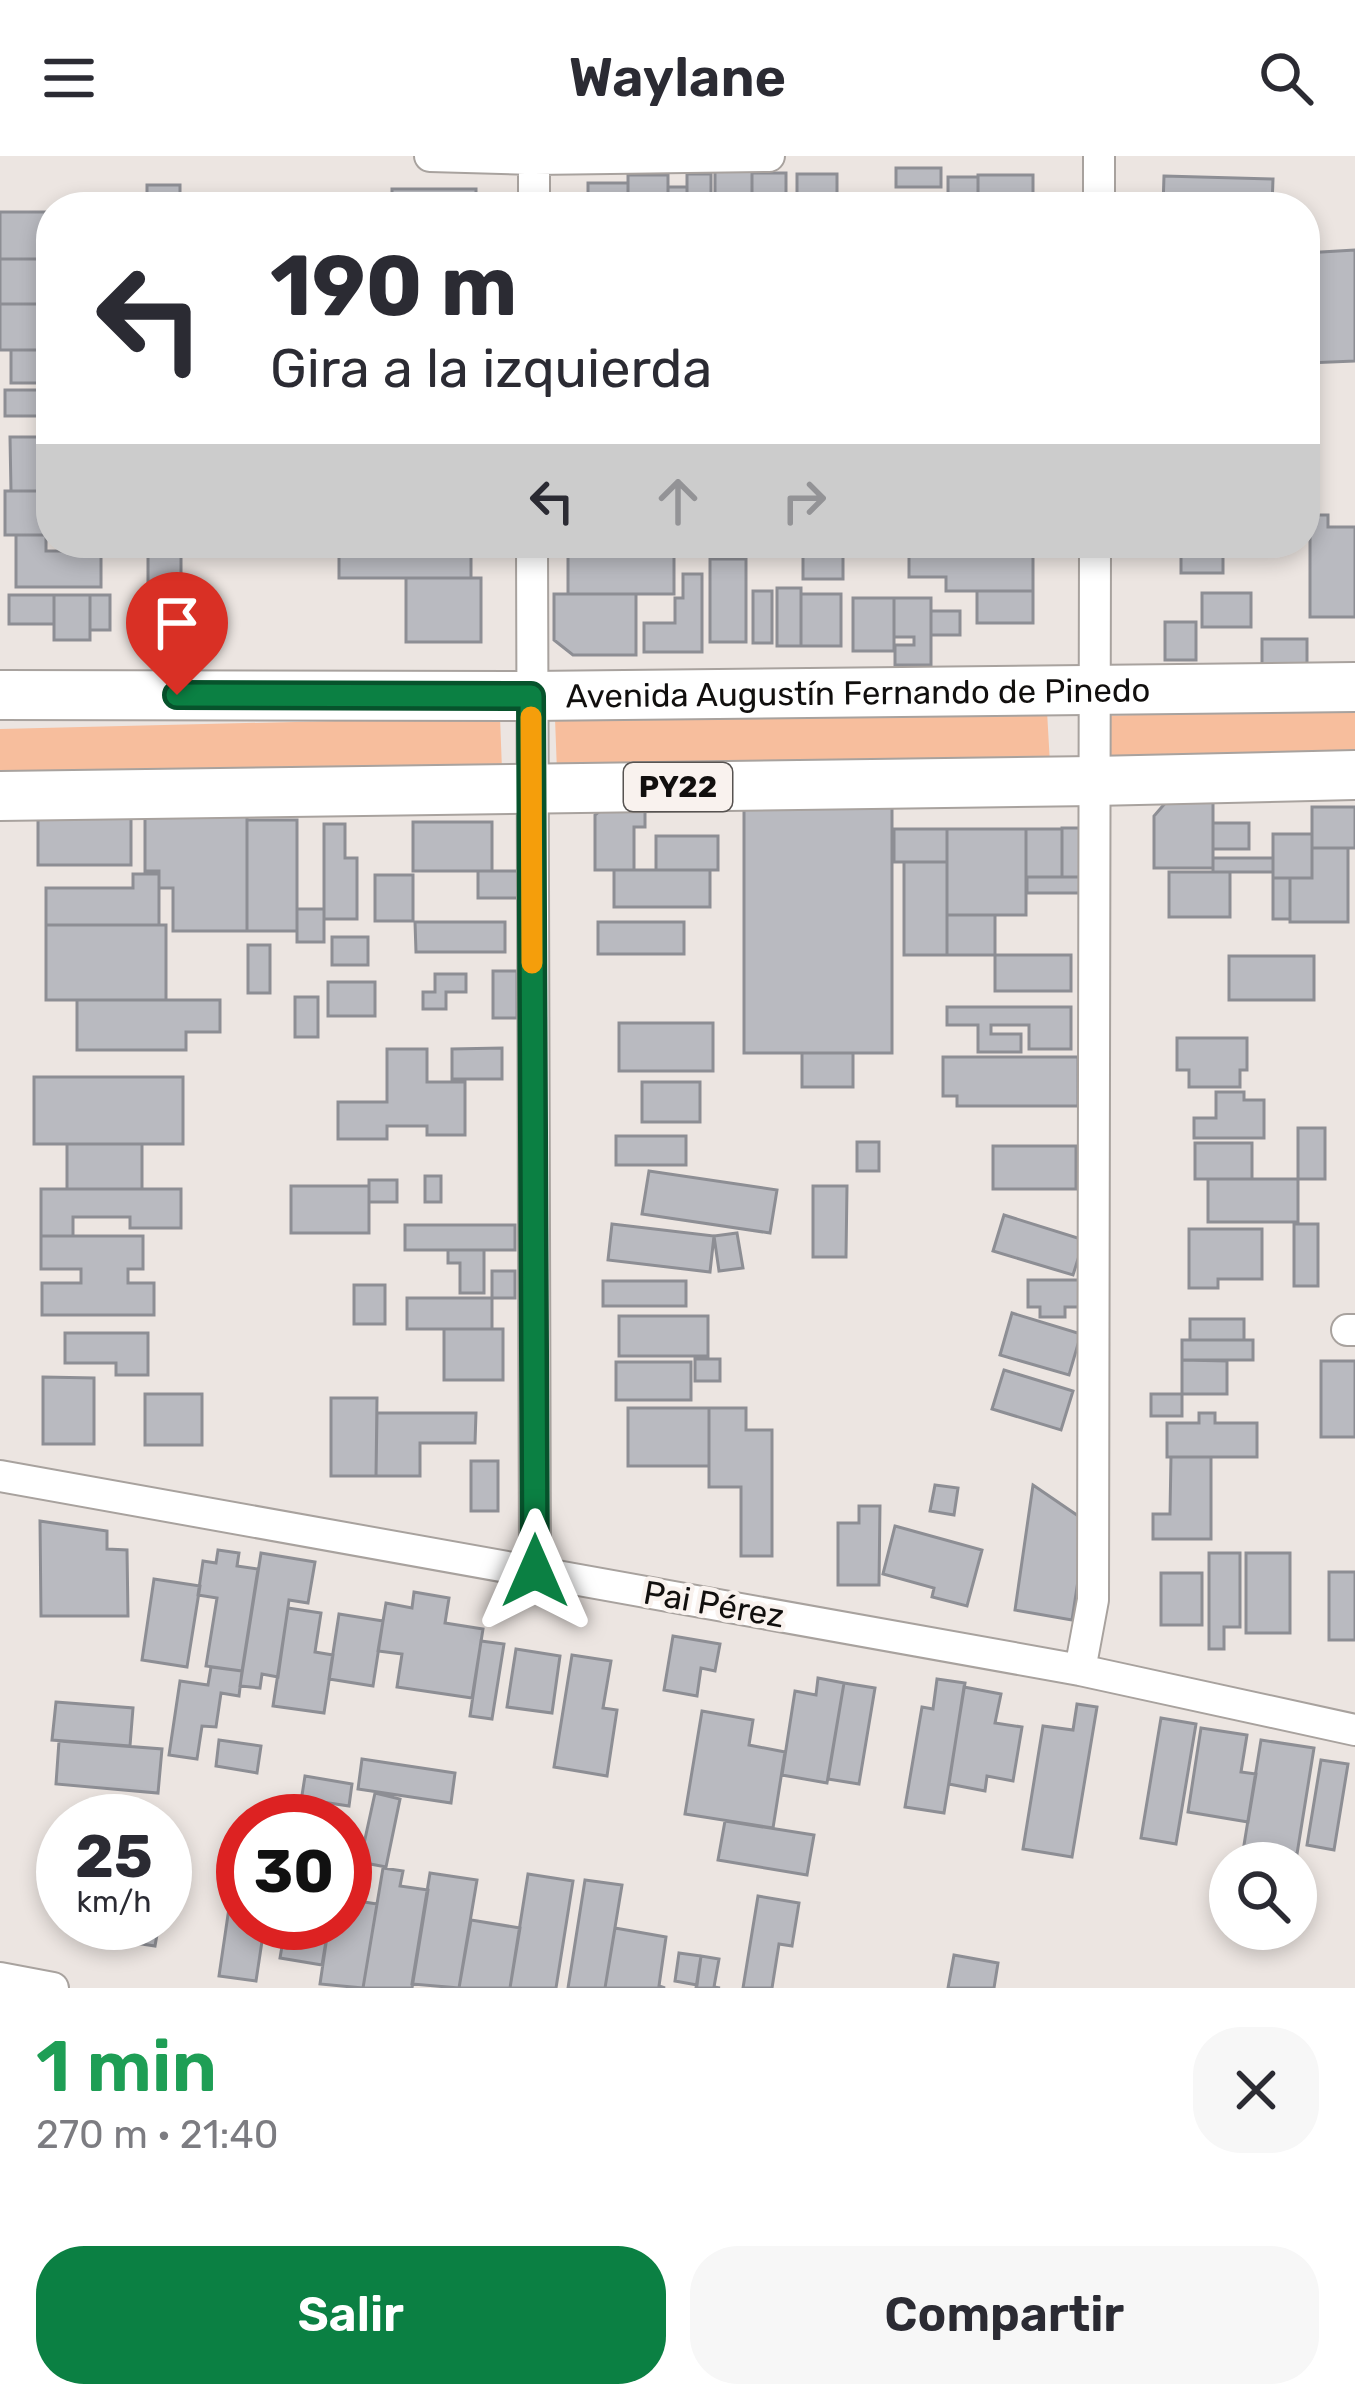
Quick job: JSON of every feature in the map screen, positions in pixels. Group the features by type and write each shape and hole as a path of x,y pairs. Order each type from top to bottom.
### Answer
{"highway":[{"name":"Avenida Augustín Fernando de Pinedo","path":"0,694 531,696 1355,687"},
{"name":"PY22","path":"0,796 1355,775"}],"street":[{"path":"430,156 769,156"},
{"path":"1099,192 1100,156"},
{"path":"534,192 535,157"},
{"path":"532,558 535,1571"},
{"path":"1080,1670 1093,1600 1095,558"},
{"name":"Pai Pérez","path":"0,1476 1080,1670 1355,1730"},
{"path":"0,1978 52,1988"}],"shaded area":[{"path":"1355,709 1355,766 1100,770 1097,716"},
{"path":"1047,711 1050,764 557,772 555,718"},
{"path":"500,717 502,770 0,782 0,729"}],"building":[{"path":"715,164 752,164 752,192 715,192"},
{"path":"896,168 941,168 941,187 896,187"},
{"path":"752,173 786,173 786,192 752,192"},
{"path":"687,174 711,174 711,192 687,192"},
{"path":"797,174 837,174 837,192 797,192"},
{"path":"628,175 668,175 668,192 628,192"},
{"path":"978,175 1033,175 1033,192 978,192"},
{"path":"1164,176 1273,179 1273,192 1163,192"},
{"path":"948,177 978,177 978,192 948,192"},
{"path":"588,183 628,183 628,192 588,192"},
{"path":"147,185 180,185 180,192 147,192"},
{"path":"668,187 687,187 687,192 668,192"},
{"path":"392,189 476,189 476,192"},
{"path":"0,212 36,212 36,259 0,259"},
{"path":"1355,250 1355,361 1320,362 1320,252"},
{"path":"0,259 36,259 36,304 0,304"},
{"path":"0,304 36,304 36,350 0,350"},
{"path":"11,350 36,350 36,383 11,383"},
{"path":"5,390 36,390 36,416 5,416"},
{"path":"10,437 36,437 36,491 11,491"},
{"path":"5,491 36,491 36,535 5,535"},
{"path":"1320,515 1328,515 1328,527 1355,527 1355,617 1310,617 1310,558 1320,558"},
{"path":"16,535 36,535 36,558 101,558 101,587 16,587"},
{"path":"148,558 181,558 181,640 148,640"},
{"path":"339,558 471,558 471,578 339,578"},
{"path":"568,558 674,558 674,594 568,594"},
{"path":"803,558 843,558 843,579 803,579"},
{"path":"909,558 1033,558 1033,591 946,591 946,577 909,577"},
{"path":"1181,558 1223,558 1223,573 1181,573"},
{"path":"710,559 746,559 746,642 710,642"},
{"path":"683,574 702,574 702,652 644,652 644,623 675,623 675,598 683,598"},
{"path":"406,578 481,578 481,642 406,642"},
{"path":"777,588 801,588 801,646 777,646"},
{"path":"753,591 772,591 772,643 753,643"},
{"path":"977,591 1033,591 1033,623 977,623"},
{"path":"1202,593 1251,593 1251,627 1202,627"},
{"path":"554,594 636,594 636,655 573,655 554,640"},
{"path":"801,594 841,594 841,646 801,646"},
{"path":"9,595 54,595 54,624 9,624"},
{"path":"54,595 90,595 90,640 54,640"},
{"path":"90,595 110,595 110,630 90,630"},
{"path":"853,598 894,598 894,651 853,651"},
{"path":"894,598 931,598 931,665 895,665 895,645 914,645 914,637 894,637"},
{"path":"931,611 960,611 960,635 931,635"},
{"path":"1165,622 1196,622 1196,660 1165,660"},
{"path":"1262,639 1307,639 1307,669 1262,669"},
{"path":"744,796 892,796 892,1053 744,1053"},
{"path":"1167,801 1213,801 1213,868 1154,868 1154,816"},
{"path":"645,803 645,827 634,827 634,870 595,870 595,815 608,804"},
{"path":"145,807 247,807 247,931 173,931 173,888 159,888 159,871 145,871"},
{"path":"1312,807 1355,807 1355,848 1312,848"},
{"path":"38,811 131,811 131,865 38,865"},
{"path":"247,820 297,820 297,931 247,931"},
{"path":"413,822 492,822 492,871 413,871"},
{"path":"1213,823 1249,823 1249,849 1213,849"},
{"path":"324,824 345,824 345,858 357,858 357,919 324,919"},
{"path":"1062,828 1089,828 1089,877 1062,877"},
{"path":"894,829 947,829 947,862 894,862"},
{"path":"947,829 1026,829 1026,915 947,915"},
{"path":"1026,829 1062,829 1062,877 1026,877"},
{"path":"1273,834 1312,834 1312,878 1273,878"},
{"path":"656,836 718,836 718,870 656,870"},
{"path":"1312,848 1348,848 1348,922 1290,922 1290,878 1312,878"},
{"path":"1213,858 1273,858 1273,872 1213,872"},
{"path":"904,862 947,862 947,955 904,955"},
{"path":"614,870 710,870 710,907 614,907"},
{"path":"478,871 524,871 524,898 478,898"},
{"path":"1169,872 1230,872 1230,917 1169,917"},
{"path":"133,874 159,874 159,925 46,925 46,888 133,888"},
{"path":"375,875 413,875 413,921 375,921"},
{"path":"1027,877 1089,877 1089,893 1027,893"},
{"path":"1273,878 1290,878 1290,919 1273,919"},
{"path":"297,909 324,909 324,942 297,942"},
{"path":"947,915 995,915 995,955 947,955"},
{"path":"415,922 505,922 505,952 416,952"},
{"path":"598,922 684,922 684,954 598,954"},
{"path":"46,925 166,925 166,1000 46,1000"},
{"path":"332,937 368,937 368,965 332,965"},
{"path":"248,945 270,945 270,993 248,993"},
{"path":"995,955 1071,955 1071,991 995,991"},
{"path":"1229,956 1314,956 1314,1000 1229,1000"},
{"path":"493,971 517,971 517,1018 493,1018"},
{"path":"435,974 466,974 466,992 446,992 446,1009 423,1009 423,992 435,992"},
{"path":"328,982 375,982 375,1016 328,1016"},
{"path":"295,997 318,997 318,1037 295,1037"},
{"path":"77,1000 220,1000 220,1032 186,1032 186,1050 77,1050"},
{"path":"947,1007 1071,1007 1071,1049 1029,1049 1029,1025 991,1025 991,1034 1021,1034 1021,1052 978,1052 978,1025 947,1025"},
{"path":"619,1023 713,1023 713,1071 619,1071"},
{"path":"1177,1038 1247,1038 1247,1070 1240,1070 1240,1087 1189,1087 1189,1070 1177,1070"},
{"path":"502,1048 502,1079 452,1079 452,1049"},
{"path":"387,1049 427,1049 427,1082 465,1082 465,1135 427,1135 427,1126 387,1126 387,1139 338,1139 338,1102 387,1102"},
{"path":"802,1053 853,1053 853,1087 802,1087"},
{"path":"943,1057 1078,1057 1078,1106 957,1106 957,1096 943,1096"},
{"path":"34,1077 183,1077 183,1144 34,1144"},
{"path":"642,1082 700,1082 700,1122 642,1122"},
{"path":"1216,1092 1244,1092 1244,1100 1264,1100 1264,1138 1194,1138 1194,1118 1216,1118"},
{"path":"1298,1128 1325,1128 1325,1179 1298,1179"},
{"path":"616,1136 686,1136 686,1165 616,1165"},
{"path":"857,1142 879,1142 879,1171 857,1171"},
{"path":"1195,1143 1252,1143 1252,1179 1195,1179"},
{"path":"67,1144 142,1144 142,1189 67,1189"},
{"path":"993,1146 1076,1146 1076,1189 993,1189"},
{"path":"649,1171 777,1190 770,1233 642,1214"},
{"path":"425,1176 441,1176 441,1202 425,1202"},
{"path":"1208,1179 1298,1179 1298,1222 1208,1222"},
{"path":"369,1180 397,1180 397,1202 369,1202"},
{"path":"291,1186 369,1186 369,1233 291,1233"},
{"path":"813,1186 847,1186 846,1257 813,1257"},
{"path":"41,1189 181,1189 181,1228 130,1228 130,1217 73,1217 73,1236 41,1236"},
{"path":"1004,1215 1084,1240 1073,1275 993,1251"},
{"path":"612,1224 714,1236 710,1272 608,1260"},
{"path":"1294,1224 1318,1224 1318,1286 1294,1286"},
{"path":"405,1225 515,1225 515,1250 405,1250"},
{"path":"1189,1229 1262,1229 1262,1279 1218,1279 1218,1288 1189,1288"},
{"path":"737,1233 743,1268 719,1271 714,1236"},
{"path":"41,1236 143,1236 143,1269 128,1269 128,1283 154,1283 154,1315 42,1315 42,1283 81,1283 81,1269 41,1269"},
{"path":"448,1250 484,1250 484,1293 460,1293 460,1263 448,1263"},
{"path":"492,1271 515,1271 515,1298 492,1298"},
{"path":"1028,1280 1080,1280 1080,1307 1065,1307 1065,1317 1040,1317 1040,1307 1028,1307"},
{"path":"603,1281 686,1281 686,1306 603,1306"},
{"path":"354,1285 385,1285 385,1324 354,1324"},
{"path":"407,1298 492,1298 492,1329 407,1329"},
{"path":"1012,1313 1081,1334 1069,1375 1000,1355"},
{"path":"619,1316 708,1316 708,1356 619,1356"},
{"path":"1190,1319 1244,1319 1244,1340 1190,1340"},
{"path":"444,1329 503,1329 503,1380 444,1380"},
{"path":"65,1333 148,1333 148,1375 116,1375 116,1363 65,1363"},
{"path":"1182,1340 1253,1340 1253,1360 1182,1360"},
{"path":"695,1359 720,1359 720,1381 695,1381"},
{"path":"1182,1360 1227,1361 1227,1394 1182,1394"},
{"path":"1321,1361 1355,1361 1355,1437 1321,1437"},
{"path":"616,1362 691,1362 691,1400 616,1400"},
{"path":"1004,1370 1073,1391 1061,1430 992,1409"},
{"path":"43,1377 94,1378 94,1444 43,1444"},
{"path":"145,1394 202,1394 202,1445 145,1445"},
{"path":"1151,1394 1182,1394 1182,1416 1151,1416"},
{"path":"331,1398 377,1398 376,1476 331,1476"},
{"path":"628,1408 709,1408 709,1466 628,1466"},
{"path":"709,1408 746,1408 746,1430 772,1430 772,1556 741,1556 741,1487 709,1487"},
{"path":"377,1413 476,1413 475,1443 420,1443 420,1476 376,1476"},
{"path":"1199,1413 1215,1413 1215,1423 1257,1423 1257,1457 1167,1457 1167,1423 1199,1423"},
{"path":"1171,1457 1211,1457 1211,1539 1153,1539 1153,1514 1170,1514"},
{"path":"471,1461 498,1461 498,1511 471,1511"},
{"path":"935,1485 958,1488 954,1515 930,1511"},
{"path":"1033,1485 1087,1522 1072,1620 1015,1610"},
{"path":"859,1506 880,1506 879,1585 838,1585 838,1523 859,1523"},
{"path":"40,1521 107,1531 107,1549 127,1550 128,1616 41,1616"},
{"path":"895,1526 982,1550 967,1606 932,1597 934,1588 883,1574"},
{"path":"218,1550 239,1553 237,1566 258,1569 242,1671 206,1666 217,1598 198,1595 203,1561 216,1563"},
{"path":"261,1553 315,1562 308,1603 289,1600 278,1677 262,1674 260,1688 240,1686"},
{"path":"1209,1553 1240,1553 1240,1627 1224,1627 1224,1649 1209,1649"},
{"path":"1246,1553 1290,1553 1290,1633 1246,1633"},
{"path":"1329,1572 1355,1572 1355,1640 1329,1640"},
{"path":"1161,1573 1202,1573 1202,1625 1161,1625"},
{"path":"154,1579 200,1586 187,1667 142,1660"},
{"path":"414,1592 449,1598 445,1623 483,1629 472,1698 397,1687 402,1654 378,1651 386,1603 412,1608"},
{"path":"288,1608 321,1613 315,1652 333,1655 324,1713 273,1706"},
{"path":"339,1614 383,1621 373,1686 329,1679"},
{"path":"673,1636 720,1644 715,1671 701,1668 697,1696 664,1690"},
{"path":"481,1641 504,1644 492,1719 470,1716"},
{"path":"516,1649 560,1656 552,1713 507,1707"},
{"path":"572,1655 611,1661 603,1708 617,1710 607,1776 554,1767"},
{"path":"211,1667 242,1671 239,1696 221,1693 216,1727 202,1726 197,1759 169,1755 180,1681 208,1685"},
{"path":"818,1678 844,1683 827,1783 782,1775 795,1691 816,1695"},
{"path":"937,1679 965,1683 944,1813 905,1807 922,1707 933,1709"},
{"path":"844,1683 875,1688 859,1784 828,1779"},
{"path":"964,1687 1001,1694 995,1723 1022,1727 1013,1781 987,1776 985,1791 949,1784"},
{"path":"56,1702 133,1708 130,1746 52,1740"},
{"path":"1077,1704 1097,1707 1072,1857 1023,1849 1043,1726 1073,1730"},
{"path":"702,1711 753,1720 749,1745 785,1752 773,1828 685,1814"},
{"path":"1161,1718 1196,1724 1176,1844 1141,1838"},
{"path":"1201,1728 1247,1735 1241,1772 1256,1774 1248,1822 1188,1812"},
{"path":"219,1740 261,1746 257,1773 216,1766"},
{"path":"1261,1740 1314,1748 1299,1842 1244,1842"},
{"path":"59,1741 162,1749 158,1793 56,1784"},
{"path":"362,1759 455,1773 451,1803 358,1789"},
{"path":"1321,1760 1348,1764 1334,1850 1307,1842"},
{"path":"305,1776 352,1784 351,1794 302,1794"},
{"path":"375,1793 400,1799 386,1867 372,1864"},
{"path":"725,1821 814,1835 807,1875 718,1860"},
{"path":"383,1868 403,1871 400,1886 428,1890 412,1988 363,1988"},
{"path":"430,1873 477,1880 459,1988 412,1984"},
{"path":"528,1874 573,1881 556,1988 510,1988"},
{"path":"585,1880 622,1885 605,1988 568,1988"},
{"path":"758,1896 799,1903 792,1946 779,1944 772,1988 743,1988"},
{"path":"471,1920 520,1928 510,1988 459,1988"},
{"path":"615,1928 666,1937 659,1986 665,1988 605,1988"},
{"path":"223,1950 261,1950 256,1981 219,1976"},
{"path":"281,1950 324,1950 322,1965 280,1958"},
{"path":"325,1950 369,1950 363,1988 320,1984"},
{"path":"679,1953 701,1956 697,1985 675,1981"},
{"path":"954,1955 998,1963 994,1988 948,1988"},
{"path":"701,1956 719,1959 714,1987 720,1988 696,1988"}],"slow traffic":[{"path":"531,717 532,963"}],"route":[{"path":"177,695 531,696 535,1571"}]}
